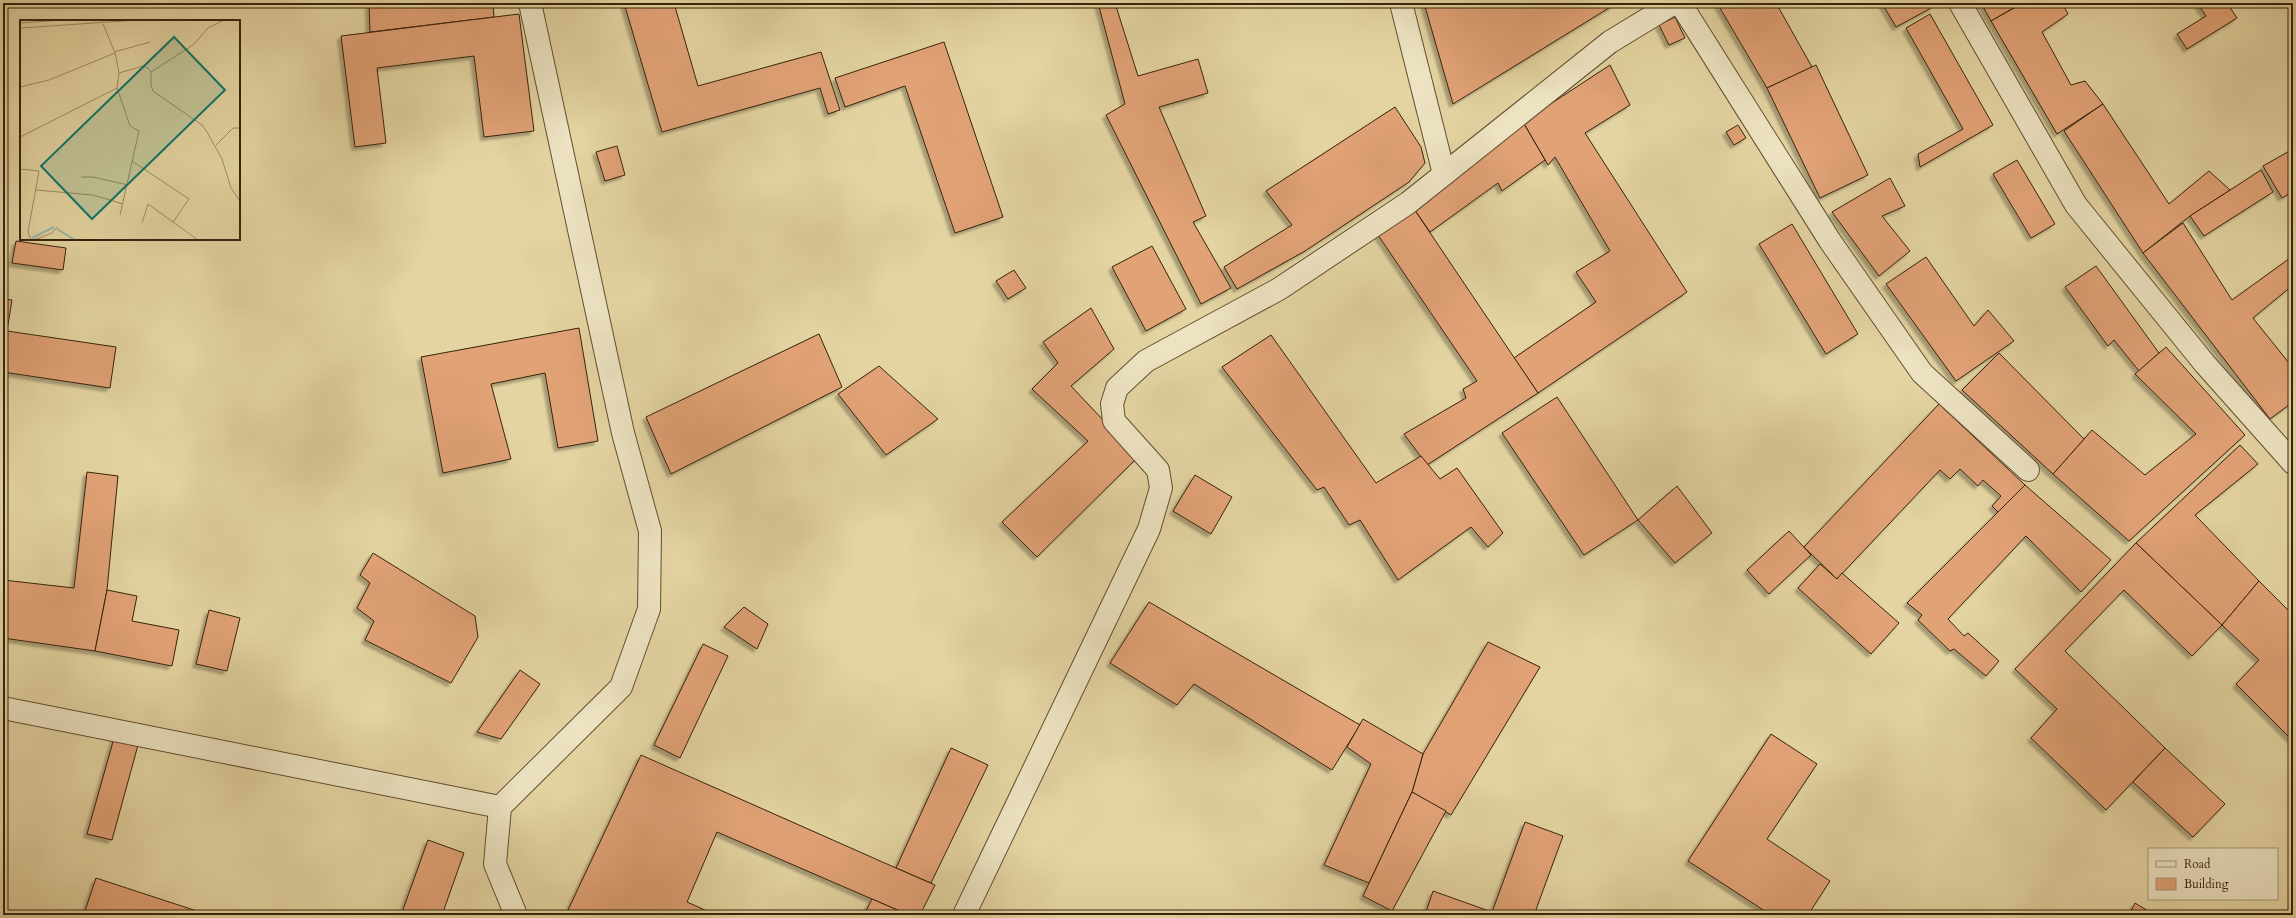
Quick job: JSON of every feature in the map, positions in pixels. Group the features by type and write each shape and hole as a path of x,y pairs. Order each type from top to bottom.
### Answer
{"street":[{"path":"516,915 495,864 500,807 621,687 649,609 650,531 623,433 530,3"},
{"path":"1401,3 1444,174"},
{"path":"964,915 1149,529 1156,508 1161,488 1158,470 1114,421 1112,404 1117,388 1146,361 1279,289 1408,203 1610,42 1674,3"},
{"path":"1680,3 1830,241 1922,373 2028,470"},
{"path":"1960,3 2076,205 2205,364 2293,463"},
{"path":"3,708 308,767 500,807"}],"building":[{"path":"369,3 493,3 494,17 370,32"},
{"path":"624,3 674,3 698,86 821,52 840,110 828,114 820,88 662,132"},
{"path":"1098,3 1115,3 1138,76 1198,59 1208,93 1159,107 1206,216 1193,222 1231,288 1201,304 1106,115 1125,104"},
{"path":"1424,3 1502,3 1503,5 1507,3 1617,3 1453,104"},
{"path":"1717,3 1776,3 1812,67 1767,88"},
{"path":"1882,3 1931,3 1933,7 1896,27"},
{"path":"1981,3 2022,3 1991,21"},
{"path":"2023,3 2062,3 2068,14 2042,32 2071,85 2085,81 2103,104 2057,134 1991,21"},
{"path":"2197,3 2227,3 2237,18 2187,49 2177,34 2206,16"},
{"path":"519,14 534,131 484,137 474,56 377,68 386,143 355,147 341,36"},
{"path":"1930,14 1993,125 1920,167 1918,154 1963,129 1906,28"},
{"path":"1675,17 1685,38 1669,45 1659,25"},
{"path":"944,42 1003,217 955,233 905,86 845,107 835,78"},
{"path":"1610,65 1630,105 1585,133 1687,292 1538,393 1514,358 1596,302 1576,272 1610,251 1555,157 1548,165 1523,122"},
{"path":"1816,65 1868,175 1820,198 1767,88"},
{"path":"2103,104 2169,204 2209,171 2230,190 2190,216 2143,253 2064,131"},
{"path":"1395,107 1421,147 1425,163 1409,182 1305,251 1237,289 1224,267 1292,225 1266,191"},
{"path":"1523,122 1545,160 1502,191 1498,183 1430,232 1412,206"},
{"path":"1738,125 1746,138 1734,145 1726,132"},
{"path":"617,146 625,175 605,181 596,152"},
{"path":"2293,149 2293,191 2282,198 2263,166"},
{"path":"2017,160 2055,224 2031,238 1993,174"},
{"path":"2261,170 2273,192 2204,236 2190,216"},
{"path":"1890,178 1905,206 1882,216 1910,251 1879,276 1832,212"},
{"path":"1412,206 1538,393 1427,465 1404,434 1466,398 1463,389 1477,381 1378,235"},
{"path":"2183,223 2232,300 2293,256 2293,285 2253,318 2293,368 2293,402 2270,419 2143,253"},
{"path":"1792,224 1858,334 1826,354 1759,244"},
{"path":"16,241 66,248 63,270 12,263"},
{"path":"1152,246 1186,309 1146,331 1112,267"},
{"path":"1926,257 1974,326 1988,310 2014,341 1956,381 1886,284"},
{"path":"2096,266 2159,353 2139,371 2114,340 2108,346 2065,287"},
{"path":"1014,270 1026,288 1008,299 996,281"},
{"path":"3,299 12,300 7,331 116,347 110,388 3,372"},
{"path":"1091,308 1114,349 1071,386 1138,457 1037,557 1002,522 1088,441 1032,389 1058,363 1043,342"},
{"path":"579,328 598,441 558,448 545,373 491,384 511,459 443,473 421,357"},
{"path":"819,334 842,387 671,474 646,417"},
{"path":"1271,335 1376,483 1421,456 1440,479 1457,468 1503,533 1488,547 1471,527 1398,580 1360,520 1349,525 1324,487 1317,490 1222,367"},
{"path":"2166,347 2245,435 2129,541 2053,474 2092,430 2145,475 2196,434 2135,374"},
{"path":"1999,353 2084,439 2053,474 1962,390"},
{"path":"879,366 938,419 886,455 838,394"},
{"path":"1557,397 1638,520 1584,555 1502,433"},
{"path":"1939,404 2025,485 1998,512 1992,506 2001,496 1983,480 1978,486 1960,469 1950,479 1940,470 1837,579 1804,547"},
{"path":"2240,445 2258,464 2195,515 2259,581 2222,625 2136,543"},
{"path":"87,472 118,476 107,590 95,651 3,638 3,580 74,588"},
{"path":"1195,475 1232,497 1211,534 1173,511"},
{"path":"2025,485 2111,560 2081,592 2026,536 1948,619 1964,636 1968,633 1999,661 1986,676 1954,649 1950,651 1918,620 1922,615 1907,603"},
{"path":"1677,486 1712,533 1675,563 1638,520"},
{"path":"1789,531 1811,555 1769,594 1747,570"},
{"path":"2136,543 2222,625 2192,656 2124,590 2065,651 2165,748 2106,810 2031,738 2057,709 2015,669"},
{"path":"373,553 475,616 478,637 451,683 365,640 374,621 357,608 370,583 360,575"},
{"path":"1820,564 1837,579 1842,573 1899,623 1871,654 1798,588"},
{"path":"2259,581 2293,615 2292,740 2236,684 2259,660 2222,625"},
{"path":"107,590 137,596 132,621 179,630 172,666 95,651"},
{"path":"1149,602 1360,725 1332,770 1194,684 1177,705 1110,663"},
{"path":"744,607 768,624 757,649 724,627"},
{"path":"209,610 240,618 227,671 196,664"},
{"path":"1488,642 1540,667 1451,815 1412,792 1423,754"},
{"path":"703,644 728,656 680,758 654,745"},
{"path":"520,670 540,684 501,739 477,732"},
{"path":"1363,719 1423,754 1412,792 1369,883 1324,865 1371,764 1347,747"},
{"path":"1771,734 1817,764 1767,839 1830,881 1808,915 1771,915 1688,861"},
{"path":"114,738 138,745 112,840 87,834"},
{"path":"951,748 988,765 931,883 896,868"},
{"path":"2165,748 2225,804 2193,837 2133,782"},
{"path":"641,755 935,885 920,915 909,915 717,832 687,902 716,915 580,915 568,910"},
{"path":"1412,792 1446,811 1392,911 1363,896"},
{"path":"1525,822 1563,836 1534,915 1425,915 1433,891 1492,912"},
{"path":"428,840 464,853 442,915 401,915"},
{"path":"96,878 209,915 86,915 84,914"},
{"path":"872,899 909,915 864,915"},
{"path":"2135,903 2155,915 2129,915"}]}
